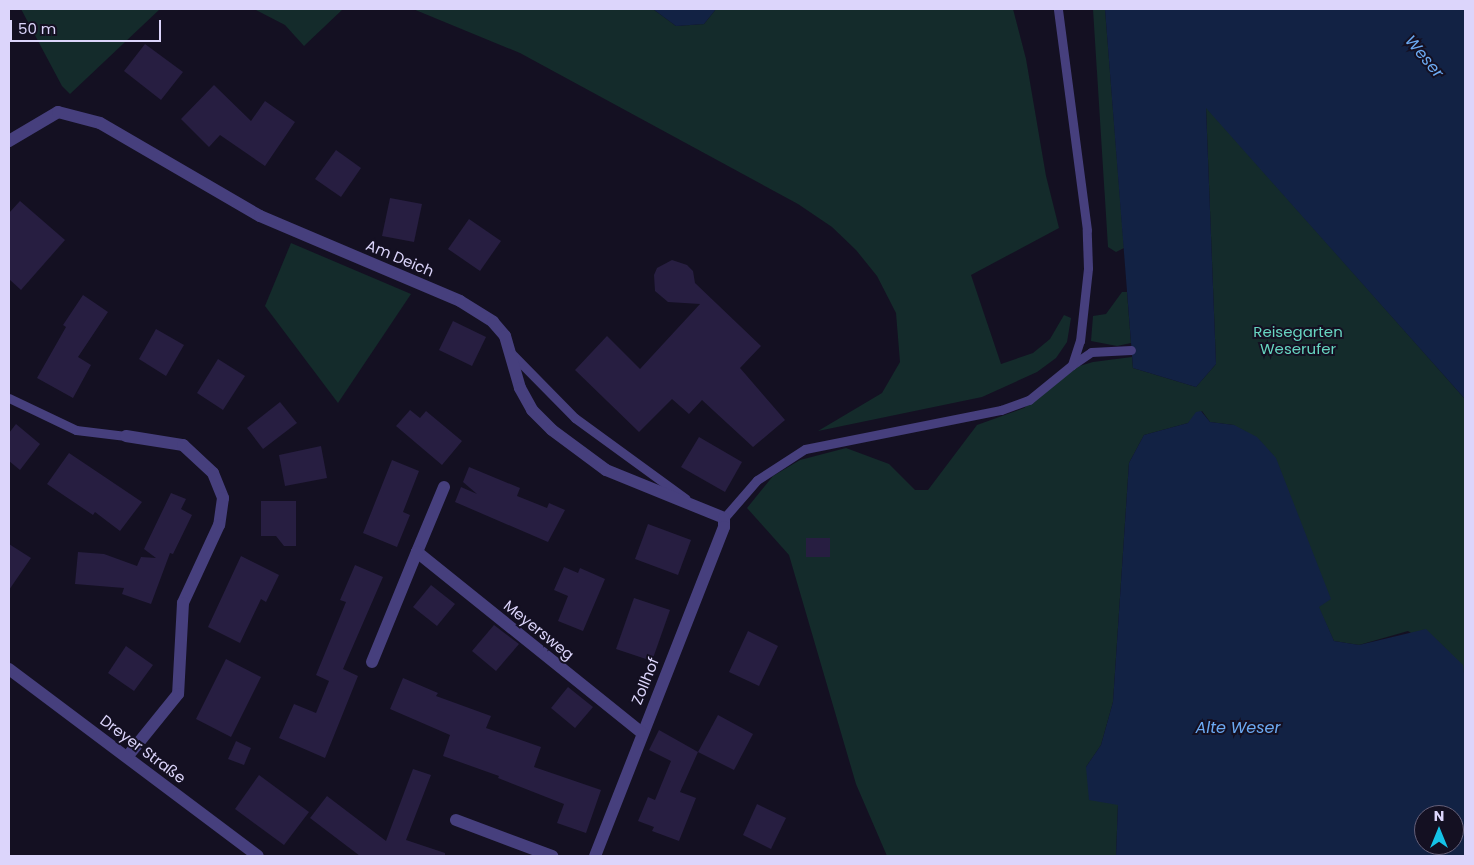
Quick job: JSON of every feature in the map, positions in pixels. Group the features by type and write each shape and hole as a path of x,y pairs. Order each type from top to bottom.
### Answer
{"street":[{"name":"Am Deich","path":"9,141 58,112 100,123 260,216 460,301 493,322 505,336 512,354 520,388 532,410 552,430 606,470 724,518"},
{"path":"126,436 183,445 213,473 223,498 219,525 183,604 178,694 127,757"},
{"path":"372,662 444,487"},
{"name":"Zollhof","path":"595,856 724,527 724,518"},
{"name":"Meyersweg","path":"417,552 642,733"},
{"name":"Dreyer Straße","path":"9,669 258,856"},
{"path":"456,820 552,856"}],"lane":[{"path":"1058,9 1087,230 1088,268 1080,341 1072,366"},
{"path":"724,518 757,480 805,449 1002,410 1029,400 1091,352 1131,350"},
{"path":"512,354 575,418 697,506"},
{"path":"9,398 76,430 126,436"}],"green space":[{"path":"21,9 160,9 70,94 62,86"},
{"path":"254,9 343,9 304,46 285,25"},
{"path":"413,9 653,9 676,26 704,24 716,9 1013,9 1026,59 1046,176 1059,228 971,275 1001,364 1033,353 1050,339 1064,315 1071,318 1067,342 1056,358 1037,372 982,397 818,431 882,393 900,362 896,313 877,276 856,250 832,227 798,204 520,53"},
{"path":"1093,9 1105,9 1124,248 1116,252 1108,247"},
{"name":"Reisegarten Weserufer","path":"1206,107 1465,399 1465,681 1462,665 1408,631 1359,645 1334,641 1234,425 1210,422 1202,411 1188,423 1144,435 1129,463 1113,702 1101,745 1086,767 1118,805 1116,856 887,856 856,784 789,555 747,508 773,476 800,460 846,448 889,464 915,490 928,490 977,425 1024,408 1076,367 1093,362 1132,357 1133,368 1196,387 1216,364"},
{"path":"291,243 411,294 338,403 265,306"},
{"path":"1122,292 1127,292 1131,343 1117,346 1091,341 1093,316 1106,314"}],"water":[{"path":"653,9 716,9 704,24 676,26"},
{"name":"Weser","path":"1105,9 1465,9 1465,399 1206,108 1216,364 1196,387 1133,368"},
{"name":"Alte Weser","path":"1201,411 1210,422 1234,425 1257,437 1276,458 1331,599 1319,607 1334,641 1359,645 1426,629 1463,665 1465,681 1465,856 1116,856 1118,805 1089,800 1086,767 1101,745 1113,702 1129,463 1144,435 1188,423 1196,412"}],"building":[{"path":"145,44 183,72 161,100 124,71"},
{"path":"214,85 251,121 265,101 295,122 265,166 220,135 209,147 181,119"},
{"path":"336,150 361,168 341,197 315,179"},
{"path":"390,198 422,204 414,242 382,236"},
{"path":"20,201 65,240 21,290 9,279 9,213"},
{"path":"469,219 501,241 480,271 448,249"},
{"path":"672,260 687,265 693,271 695,283 761,346 740,368 785,420 753,447 702,400 689,414 672,399 639,432 575,370 607,336 640,369 700,304 668,302 655,291 654,275 657,268"},
{"path":"83,295 108,312 78,357 91,365 73,398 37,378 66,327 63,325"},
{"path":"453,321 486,337 472,366 439,350"},
{"path":"156,329 184,345 166,376 139,359"},
{"path":"218,359 245,376 223,410 197,393"},
{"path":"280,402 297,423 263,449 247,428"},
{"path":"410,410 420,418 426,411 462,441 442,465 396,426"},
{"path":"16,424 40,444 20,470 9,461 9,433"},
{"path":"699,437 742,462 725,492 681,467"},
{"path":"321,446 327,478 285,486 279,455"},
{"path":"69,453 142,502 120,531 95,512 93,515 47,484"},
{"path":"392,460 419,471 403,512 410,515 397,547 363,533"},
{"path":"469,467 520,488 517,496 547,508 549,503 565,510 548,542 455,502 461,487 477,494 463,482"},
{"path":"171,493 186,499 181,509 192,515 173,554 170,553 151,604 122,594 124,588 75,584 78,552 104,554 137,566 141,557 156,558 144,549"},
{"path":"261,501 296,501 296,546 284,546 276,536 261,536"},
{"path":"648,524 691,540 678,575 635,559"},
{"path":"806,538 830,538 830,557 806,557"},
{"path":"9,544 31,558 9,590"},
{"path":"241,556 279,575 266,602 261,599 240,643 208,627"},
{"path":"355,565 383,577 343,669 358,676 325,758 279,738 294,704 316,713 329,681 316,675 346,602 340,600"},
{"path":"564,567 578,573 580,568 605,579 583,631 558,621 568,596 554,590"},
{"path":"431,585 455,604 437,626 413,607"},
{"path":"634,598 670,610 652,661 616,649"},
{"path":"494,625 519,644 496,671 472,651"},
{"path":"748,631 778,646 759,686 729,672"},
{"path":"126,646 153,665 134,691 108,673"},
{"path":"226,659 261,677 231,737 196,719"},
{"path":"403,678 438,693 436,696 491,716 486,728 541,747 534,767 601,790 586,833 557,823 564,804 498,778 499,776 443,756 450,735 390,709"},
{"path":"568,687 593,707 575,728 551,708"},
{"path":"718,715 753,734 734,770 698,752"},
{"path":"659,730 698,752 680,792 696,798 679,841 652,831 654,827 638,821 648,797 655,800 671,761 649,750"},
{"path":"236,741 251,748 244,765 228,759"},
{"path":"413,769 431,775 406,840 445,853 445,856 360,856 310,818 327,796 386,841"},
{"path":"259,775 309,812 284,845 235,809"},
{"path":"757,804 786,818 771,849 743,835"}]}
